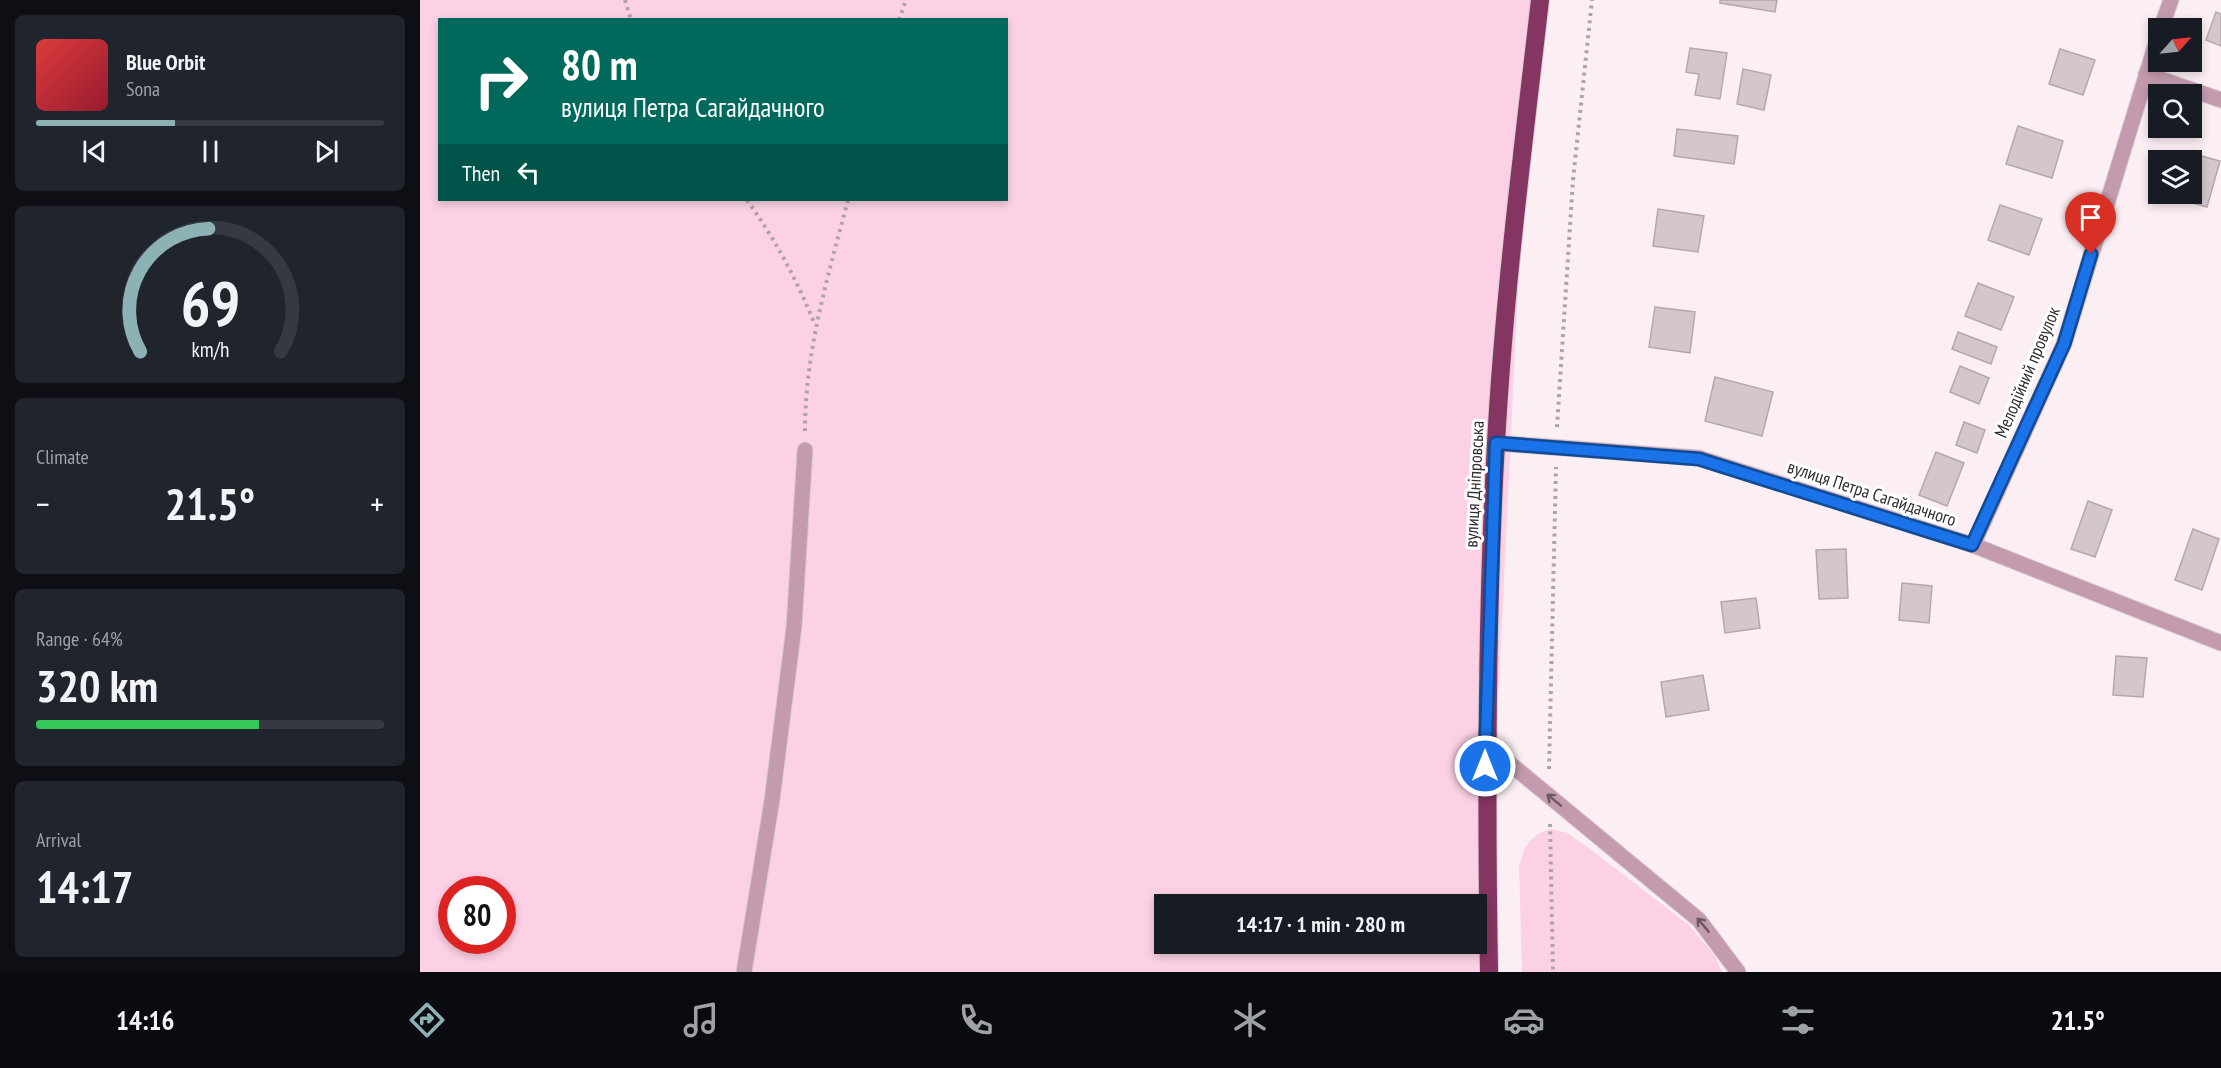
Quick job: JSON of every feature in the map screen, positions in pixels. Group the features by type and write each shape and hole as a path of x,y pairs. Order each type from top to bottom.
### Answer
{"highway":[{"name":"вулиця Дніпровська","path":"1489,972 1485,743 1496,443 1511,247 1540,0"}],"street":[{"path":"2165,18 2171,0"},
{"name":"Мелодійний провулок","path":"1972,545 2064,344 2148,68"},
{"path":"2146,74 2221,100"},
{"name":"вулиця Петра Сагайдачного","path":"1496,443 1699,459 1972,545 2221,643"},
{"path":"744,972 772,800 794,627 805,450"},
{"path":"1485,743 1700,920 1738,972"}],"path":[{"path":"625,0 630,18"},
{"path":"900,18 906,0"},
{"path":"1553,972 1549,796 1558,387 1573,180 1592,0"},
{"path":"748,201 771,233 797,279 815,325"},
{"path":"805,450 805,410 815,325 848,201"}],"shaded area":[{"path":"420,0 1532,0 1487,931 1487,894 1154,894 1154,954 1486,954 1485,972 420,972"},
{"path":"1551,829 1567,833 1586,846 1689,925 1715,956 1722,972 1522,972 1519,867 1523,854 1533,838"}],"building":[{"path":"1720,0 1777,0 1775,12 1720,3"},
{"path":"2216,12 2221,14 2221,46 2206,40"},
{"path":"1690,48 1727,53 1720,99 1695,95 1699,74 1686,72"},
{"path":"2060,49 2095,60 2083,95 2049,84"},
{"path":"1743,69 1771,75 1764,110 1737,104"},
{"path":"2018,126 2063,141 2052,178 2006,164"},
{"path":"1677,129 1738,136 1734,164 1674,156"},
{"path":"2202,156 2220,161 2207,207 2196,204 2202,204"},
{"path":"2000,205 2042,219 2029,255 1988,240"},
{"path":"1658,209 1704,216 1698,252 1653,246"},
{"path":"1978,283 2014,297 2001,330 1965,316"},
{"path":"1655,307 1695,312 1690,353 1649,347"},
{"path":"1958,332 1997,347 1991,364 1952,349"},
{"path":"1960,366 1989,378 1979,404 1950,392"},
{"path":"1715,377 1773,392 1762,436 1705,421"},
{"path":"1964,422 1985,430 1977,453 1956,445"},
{"path":"1936,452 1964,463 1947,506 1919,495"},
{"path":"2088,501 2112,510 2095,557 2071,549"},
{"path":"2193,529 2219,539 2202,590 2175,580"},
{"path":"1846,549 1848,598 1819,599 1816,550"},
{"path":"1902,583 1932,586 1929,623 1899,620"},
{"path":"1756,598 1760,628 1725,633 1721,602"},
{"path":"2116,656 2147,658 2143,697 2113,695"},
{"path":"1703,675 1709,710 1666,717 1661,682"}],"route":[{"path":"1485,766 1496,443 1699,459 1972,545 2064,344 2091,254"}]}
